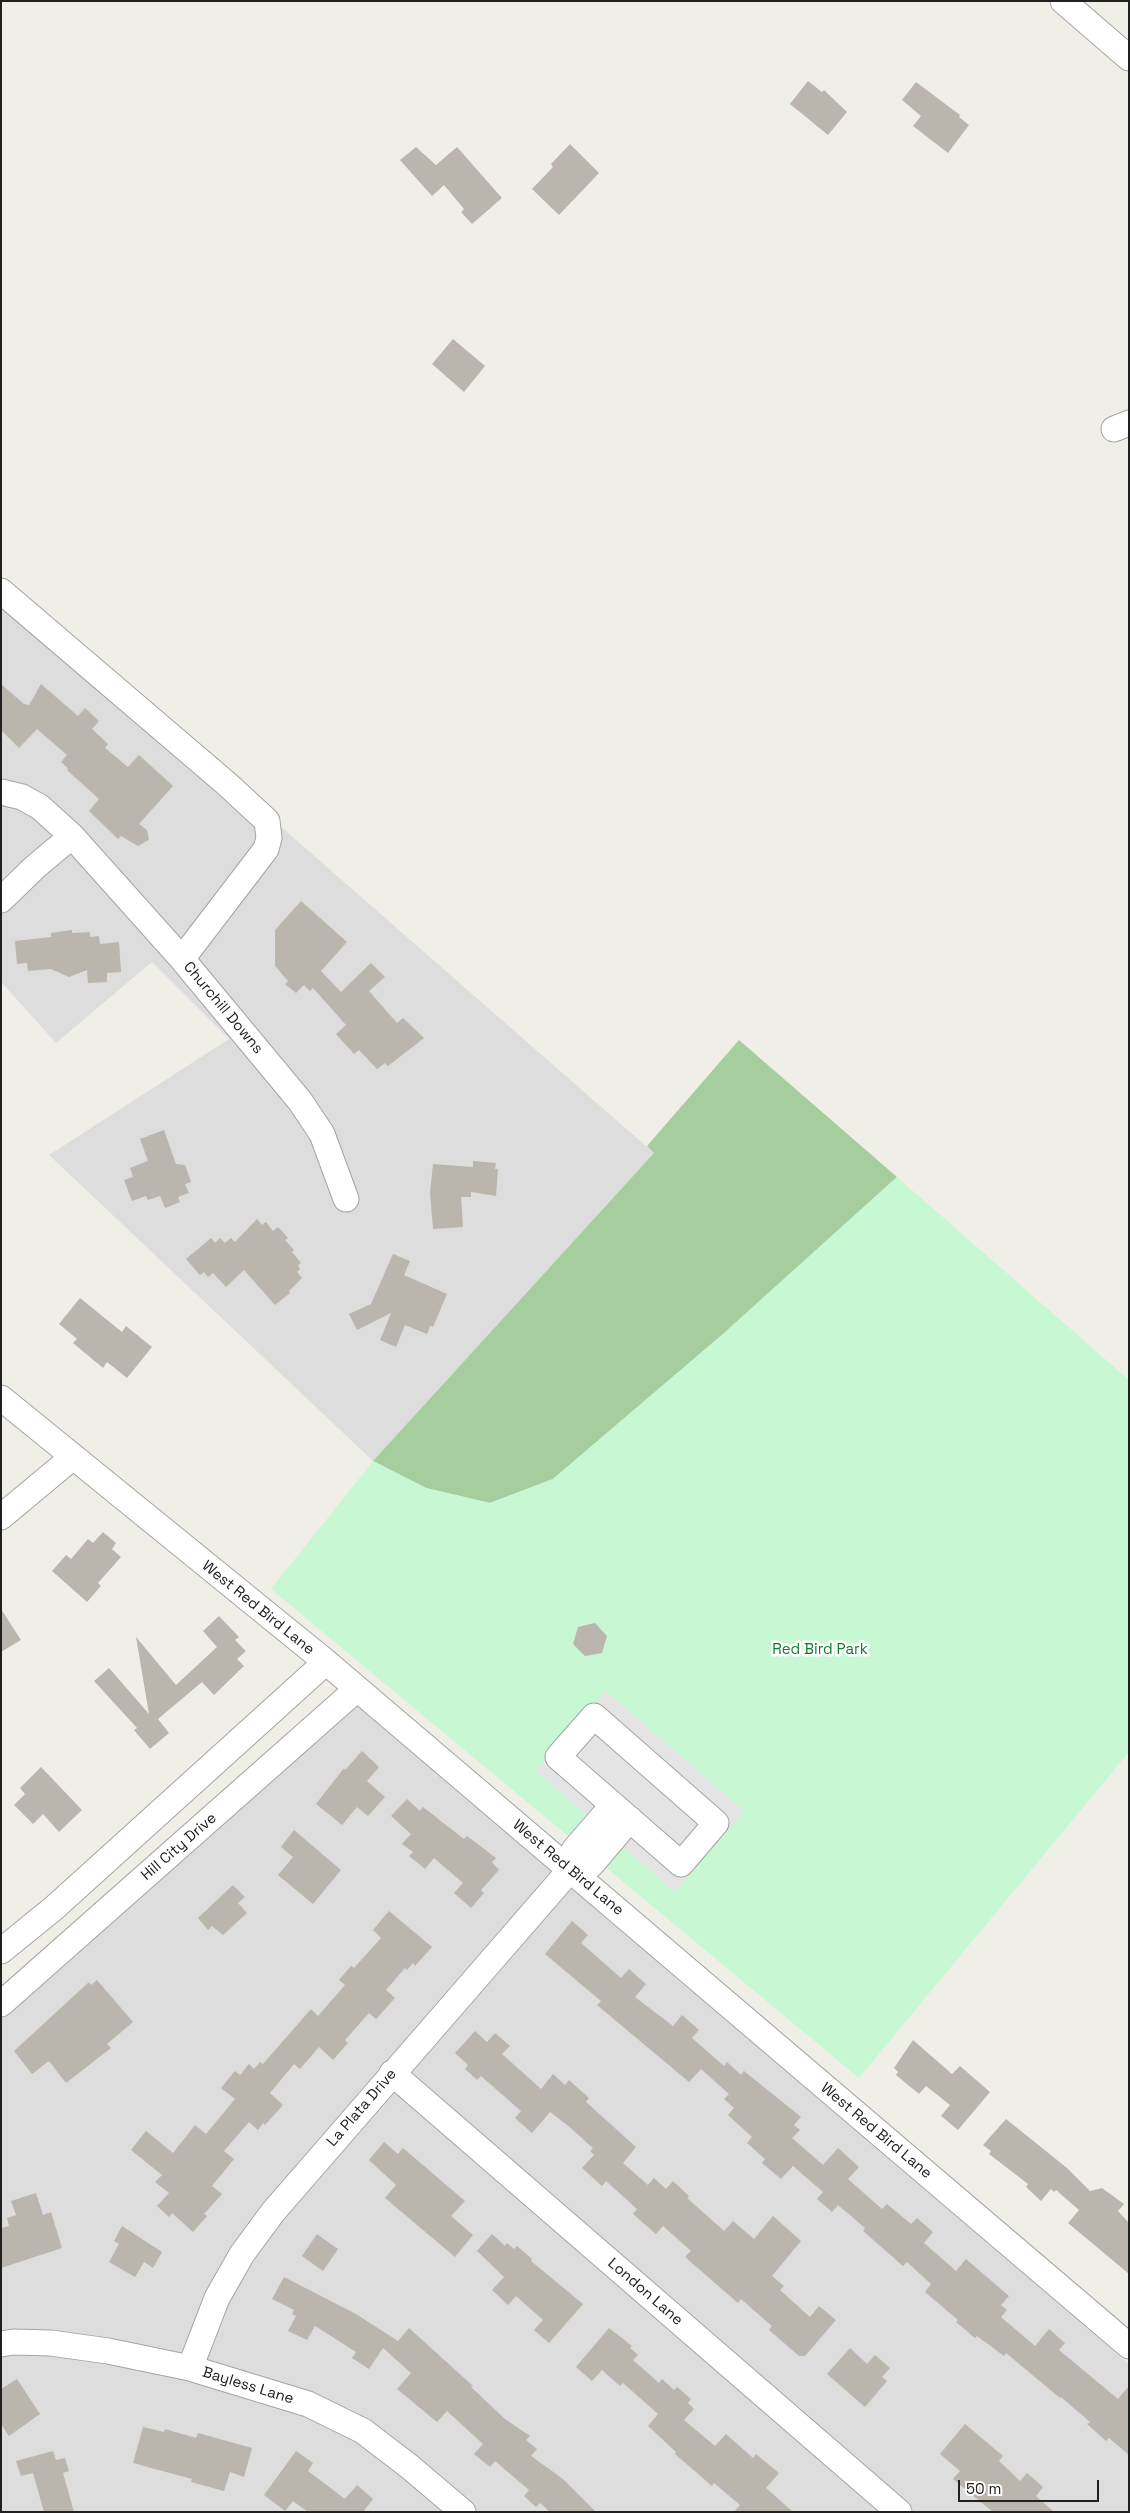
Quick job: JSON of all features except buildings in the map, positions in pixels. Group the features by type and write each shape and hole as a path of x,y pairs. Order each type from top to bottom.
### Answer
{"street":[{"path":"1063,1 1129,58"},
{"path":"1,591 227,784 266,821 269,838 266,849 182,959"},
{"name":"Churchill Downs","path":"1,792 22,797 40,807 72,836 182,959 300,1101 322,1134 346,1199"},
{"path":"1,900 35,866 72,836"},
{"name":"West Red Bird Lane","path":"1,1398 326,1662 1129,2346"},
{"path":"1,1517 73,1456"},
{"path":"1,1951 54,1908 326,1662"},
{"name":"Hill City Drive","path":"1,2004 357,1689"},
{"path":"594,1716 716,1823 681,1864 622,1812 558,1757 594,1716"},
{"path":"570,1870 574,1850 622,1812"},
{"name":"La Plata Drive","path":"190,2368 211,2313 242,2254 273,2212 570,1870"},
{"path":"54,1908 78,1935"},
{"name":"London Lane","path":"392,2073 899,2512"},
{"name":"Bayless Lane","path":"1,2344 13,2342 51,2343 108,2351 190,2368 308,2404 364,2431 410,2466 463,2512"}],"shaded area":[{"path":"1,582 654,1153 373,1461 49,1155 229,1039 152,962 56,1043 1,982"},
{"path":"606,1691 744,1811 675,1892 536,1771"},
{"path":"358,1706 1129,2364 1129,2512 1,2512 1,2017"}],"green space":[{"path":"739,1040 897,1177 723,1334 553,1479 490,1503 426,1488 373,1461 654,1153 647,1146"},
{"name":"Red Bird Park","path":"897,1177 1129,1380 1129,1752 859,2078 271,1589 373,1461 426,1488 490,1503 553,1479 723,1334"}]}
